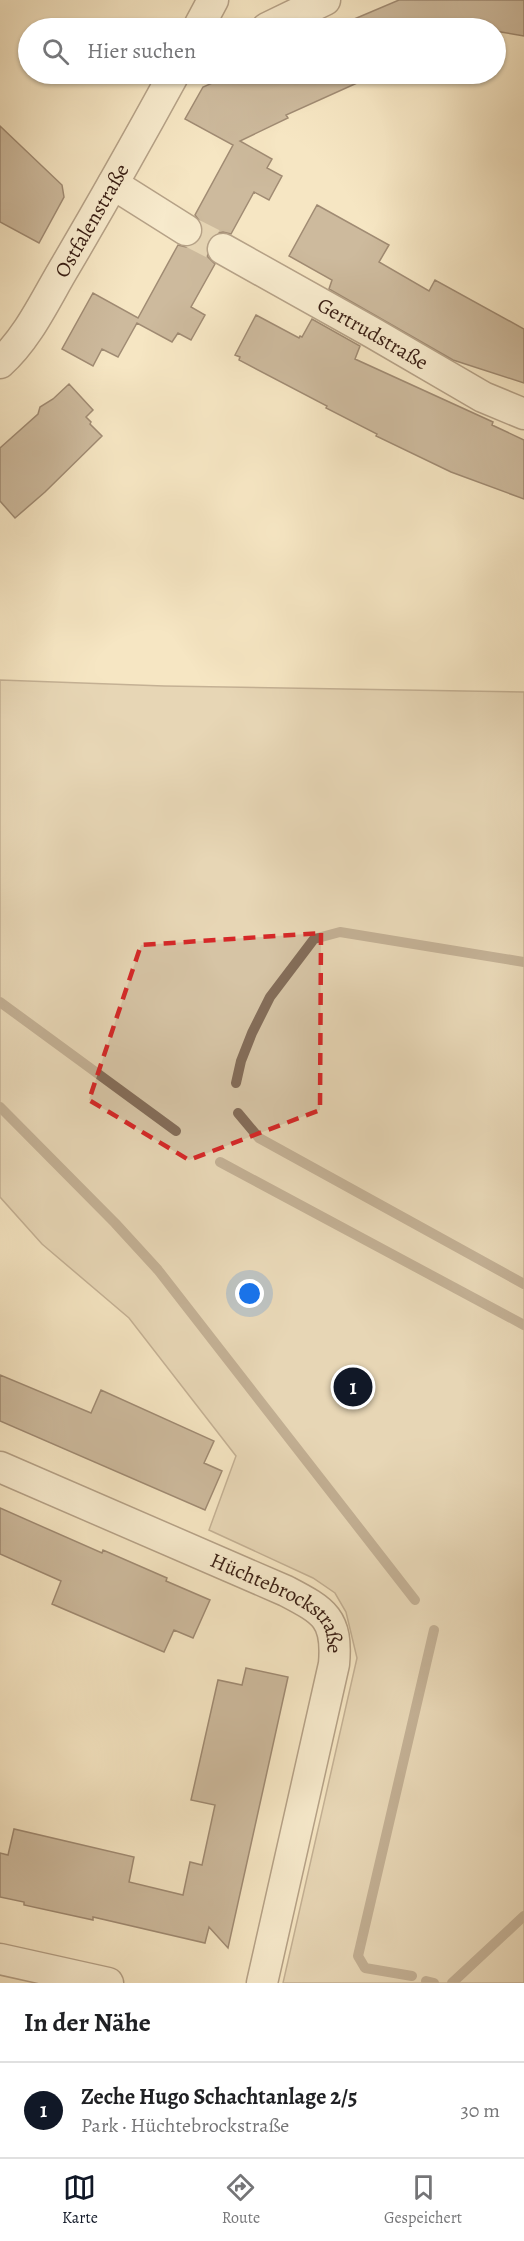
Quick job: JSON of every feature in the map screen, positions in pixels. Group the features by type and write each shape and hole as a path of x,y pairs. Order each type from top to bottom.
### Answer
{"street":[{"path":"203,18 213,0"},
{"path":"288,18 325,0"},
{"name":"Ostfalenstraße","path":"0,363 16,349 168,84"},
{"path":"113,184 186,230"},
{"name":"Gertrudstraße","path":"223,249 483,397 524,414"},
{"name":"Hüchtebrockstraße","path":"0,1467 286,1592 319,1610 332,1628 336,1642 334,1664 262,1983"},
{"path":"0,1959 108,1983"}],"highlighted area":[{"path":"321,933 320,1110 189,1160 89,1100 141,945"}],"shaded area":[{"path":"0,680 164,686 524,692 524,1983 283,1983 357,1658 346,1612 335,1593 313,1578 209,1530 236,1456 129,1318 42,1244 0,1197"}],"building":[{"path":"399,0 524,0 524,36 506,33 506,18 357,18"},
{"path":"210,84 355,84 286,115 288,118 240,141 272,159 267,168 282,176 269,200 254,192 231,234 223,232 215,234 208,241 206,250 208,257 215,264 191,307 205,315 191,340 178,333 172,342 137,323 118,357 102,349 93,366 62,349 93,293 138,318 178,245 186,247 201,239 203,231 201,223 195,215 233,145 185,119 203,87"},
{"path":"0,126 62,185 64,197 39,243 0,222"},
{"path":"317,205 389,245 379,262 429,291 435,280 524,329 524,383 453,360 329,289 332,280 289,256"},
{"path":"256,315 299,338 302,337 312,319 360,346 355,359 493,422 492,425 524,440 524,499 451,472 376,436 377,434 326,408 327,406 239,360 240,357 235,355"},
{"path":"69,384 93,410 86,417 102,436 15,518 0,501 0,448 38,414 40,407 53,399"},
{"path":"0,1375 91,1413 101,1390 214,1441 204,1463 222,1471 205,1510 0,1421"},
{"path":"0,1508 102,1553 103,1550 167,1578 166,1581 210,1600 193,1638 174,1630 164,1652 52,1604 61,1581 0,1554"},
{"path":"246,1668 288,1677 228,1948 209,1927 205,1943 93,1917 93,1920 24,1905 24,1902 0,1897 0,1853 8,1855 14,1829 134,1857 129,1882 183,1895 190,1862 202,1865 215,1805 191,1800 218,1680 242,1685"}],"waterway":[{"path":"236,1083 241,1061 252,1033 270,997 314,939 340,932 524,962"},
{"path":"0,1002 176,1131"},
{"path":"0,1107 115,1223 158,1270 415,1600"},
{"path":"238,1113 259,1138 524,1284"},
{"path":"220,1162 524,1325"},
{"path":"412,1976 365,1968 358,1956 434,1630"},
{"path":"452,1983 524,1916"},
{"path":"426,1981 434,1983"}],"tunnel":[{"path":"186,230 223,249"}],"place":[{"name":"Zeche Hugo Schachtanlage 2/5","path":"353,1387"}]}
